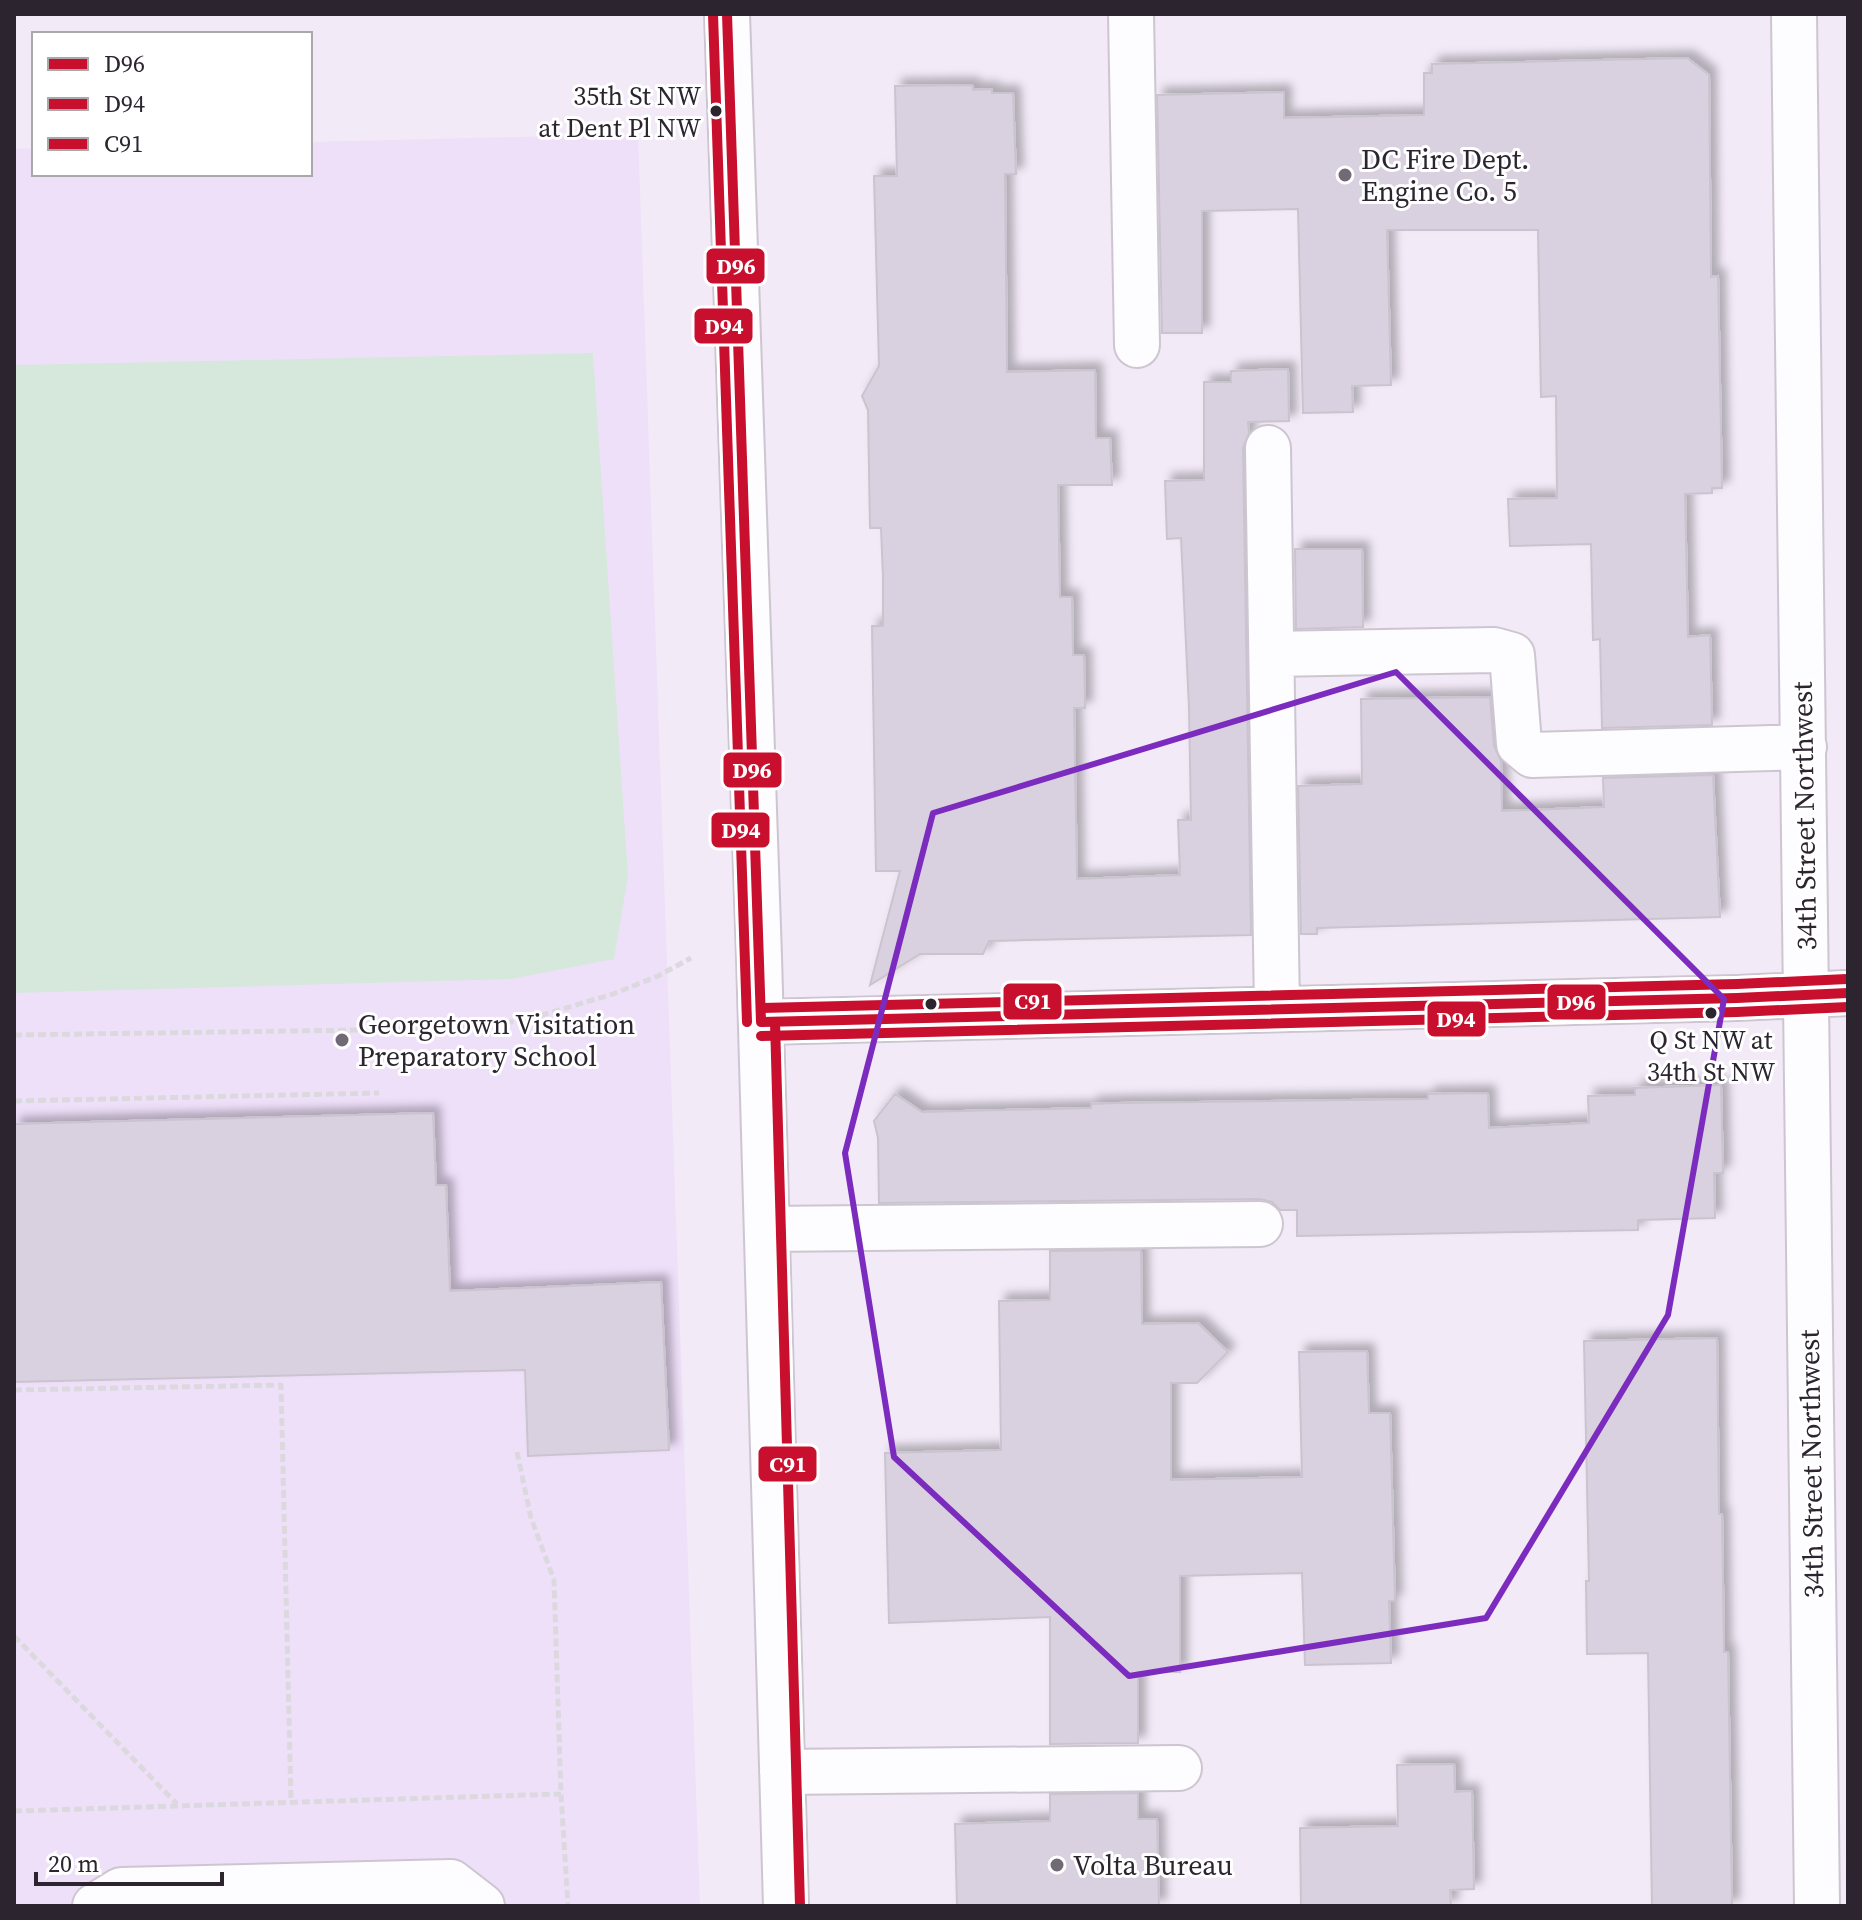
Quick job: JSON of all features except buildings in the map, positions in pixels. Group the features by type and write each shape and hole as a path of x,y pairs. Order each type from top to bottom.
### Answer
{"street":[{"path":"727,14 761,1022 786,1906"},
{"path":"1131,14 1137,345"},
{"name":"34th Street Northwest","path":"1794,14 1804,747 1827,993 1817,1906"},
{"path":"1268,448 1277,1008"},
{"path":"1272,654 1494,650 1512,655 1519,744 1532,755 1804,747"},
{"path":"761,1022 1737,998 1827,993"},
{"path":"767,1229 1260,1224"},
{"path":"782,1772 1179,1768"},
{"path":"95,1906 121,1890 451,1882 482,1906"}],"path":[{"path":"14,1035 431,1029 522,1021 613,994 658,976 691,958"},
{"path":"14,1101 379,1093"},
{"path":"14,1390 281,1385 291,1801"},
{"path":"517,1452 531,1518 554,1580 568,1906"},
{"path":"14,1636 177,1804"},
{"path":"14,1811 561,1794"}],"highlighted area":[{"path":"1396,672 1724,999 1668,1315 1486,1618 1129,1676 894,1457 845,1153 933,813"}],"shaded area":[{"name":"Georgetown Visitation Preparatory School","path":"638,134 700,1906 14,1906 14,149 32,148 32,176 312,176 312,142"}],"green space":[{"path":"593,353 628,876 614,959 511,979 14,993 14,365"}],"transit line":[{"name":"D94","path":"713,14 747,1022"},
{"name":"D96","path":"727,14 761,1022"},
{"name":"C91","path":"761,1008 1847,979"},
{"name":"D96","path":"761,1022 1848,993"},
{"name":"D94","path":"761,1036 1848,1007"},
{"name":"C91","path":"775,1022 800,1906"}],"place":[{"name":"35th St NW at Dent Pl NW","path":"716,111"},
{"name":"DC Fire Dept. Engine Co. 5","path":"1345,175"},
{"name":"Q St NW at 34th St NW","path":"1711,1013"},
{"name":"Georgetown Visitation Preparatory School","path":"342,1040"},
{"name":"Volta Bureau","path":"1057,1865"}]}
